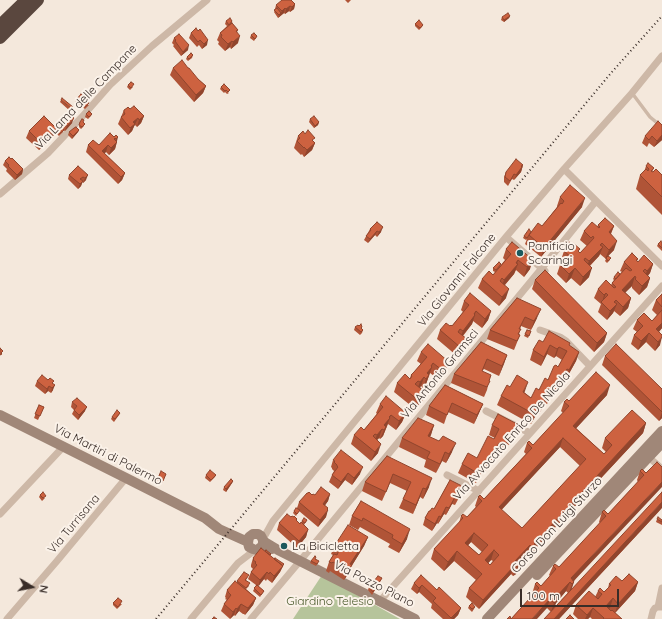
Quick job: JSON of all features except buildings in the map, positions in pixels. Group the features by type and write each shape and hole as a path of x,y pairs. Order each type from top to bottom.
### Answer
{"highway":[{"path":"0,25 26,0"},
{"path":"0,38 38,0"}],"street":[{"name":"Via Lama delle Campane","path":"0,194 48,153 110,85 152,46 207,0"},
{"name":"Via Giovanni Falcone","path":"256,542 506,237 632,93 662,56"},
{"path":"564,169 662,266"},
{"name":"Via Antonio Gramsci","path":"251,619 596,201"},
{"path":"506,237 542,268 552,279"},
{"name":"Via Avvocato Enrico De Nicola","path":"379,602 662,286"},
{"path":"540,330 560,337 590,366"},
{"path":"607,336 618,347"},
{"path":"486,411 530,433"},
{"name":"Via Martiri di Palermo","path":"0,415 205,518"},
{"path":"647,453 662,431"},
{"path":"647,453 662,443"},
{"path":"0,514 64,446"},
{"path":"647,453 662,470"},
{"name":"Corso Don Luigi Sturzo","path":"487,619 647,453"},
{"name":"Corso Don Luigi Sturzo","path":"496,619 647,453"},
{"path":"448,474 478,491"},
{"name":"Via Turrisana","path":"7,619 58,561 126,478"},
{"name":"Via Pozzo Piano","path":"205,518 224,523 256,542 278,550 415,619"},
{"path":"191,619 256,542"},
{"path":"651,619 655,608 660,607 662,588"}],"lane":[{"path":"632,93 650,117 662,127"}],"green space":[{"name":"Giardino Telesio","path":"322,575 400,619 293,619"}],"railway":[{"path":"156,619 611,73 662,16"}],"place":[{"name":"Panificio Scaringi","path":"520,253"},
{"name":"La Bicicletta","path":"284,546"}]}
